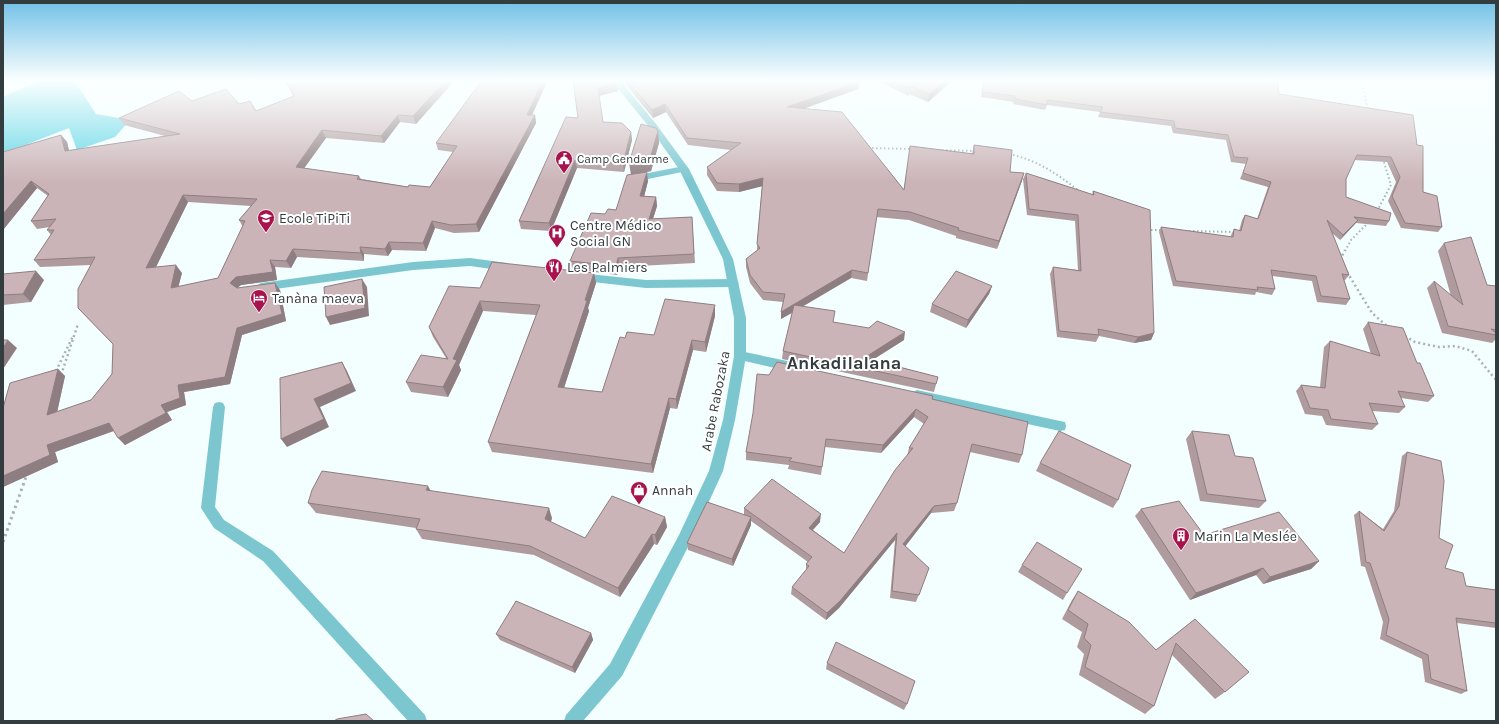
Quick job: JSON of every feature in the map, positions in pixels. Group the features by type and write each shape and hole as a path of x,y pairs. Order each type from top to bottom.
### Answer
{"street":[{"name":"Arabe Rabozaka","path":"572,721 616,670 684,540 716,471 729,420 740,356 740,318 728,259 684,169 643,114"},
{"path":"250,289 413,266 470,262 516,268"},
{"path":"570,275 646,284 733,283"},
{"path":"740,356 803,370"},
{"path":"904,392 1060,426"},
{"path":"219,408 208,508 219,524 268,556 419,721"}],"lane":[{"path":"629,180 684,169"}],"path":[{"path":"865,148 918,149"},
{"path":"926,149 979,151"},
{"path":"1006,153 1025,157 1040,163 1086,197"},
{"path":"1376,212 1391,185 1382,155"},
{"path":"1340,260 1351,240 1373,218"},
{"path":"1145,230 1168,230"},
{"path":"1184,231 1240,233"},
{"path":"1333,258 1340,260 1372,313 1392,329"},
{"path":"54,374 78,324 60,377"},
{"path":"1403,335 1415,342 1439,347 1455,346 1472,351 1496,380"},
{"path":"3,542 29,467"}],"shaded area":[{"path":"3,114 96,114 130,120 115,137 77,150 69,128 28,144 15,157 3,161"}],"building":[{"path":"128,114 415,114 413,116 398,115 381,136 322,130 296,167 359,176 357,179 408,187 409,185 430,187 457,146 436,143 457,114 535,115 476,224 451,225 432,221 423,243 389,242 385,249 360,247 361,253 293,249 286,261 270,260 273,272 236,277 230,283 237,288 275,283 282,314 237,328 225,377 178,385 180,398 161,405 166,413 118,438 109,423 47,445 50,455 3,476 3,408 10,383 58,369 47,415 91,400 112,374 113,344 78,308 78,289 95,257 34,260 54,230 47,230 56,219 31,221 49,194 31,181 3,214 3,152 61,135 65,151 180,134 119,118","holes":["183,195 257,199 239,220 245,221 218,278 171,288 176,265 146,268"]},
{"path":"577,114 602,114 603,122 622,123 631,132 623,164 575,160 549,223 519,221 566,117 578,118"},
{"path":"671,114 843,114 904,190 910,146 974,154 974,145 1012,150 1010,172 1024,173 999,241 958,230 959,228 910,212 878,209 868,273 852,270 781,312 785,294 763,292 750,275 746,259 760,248 757,244 763,178 739,184 717,183 707,167 741,143 687,138"},
{"path":"1115,114 1413,115 1417,145 1423,146 1423,192 1437,196 1442,227 1405,223 1392,196 1400,177 1391,157 1357,155 1346,179 1346,197 1391,213 1389,221 1354,217 1358,220 1343,235 1327,220 1349,275 1342,274 1350,299 1321,296 1316,276 1271,270 1275,289 1257,287 1258,290 1176,281 1161,227 1233,237 1234,229 1241,231 1245,215 1258,219 1271,182 1243,173 1248,158 1234,157 1228,135 1175,128 1174,121"},
{"path":"641,124 656,128 658,131 650,159 629,163"},
{"path":"647,172 640,196 656,197 649,219 692,217 694,254 618,258 616,266 570,261 591,213 605,214 608,209 616,210 627,175"},
{"path":"1026,173 1094,195 1093,191 1150,210 1154,333 1138,337 1098,329 1099,335 1059,331 1053,267 1081,271 1078,215 1029,209"},
{"path":"1471,237 1487,285 1496,286 1496,330 1491,329 1496,333 1496,335 1448,326 1434,281 1463,305 1444,243"},
{"path":"492,262 594,273 585,300 587,301 558,387 602,392 620,337 625,338 627,332 654,335 665,299 715,305 705,342 692,340 676,399 669,398 651,464 488,442 540,305 480,301 453,359 457,360 443,387 406,382 421,355 448,359 429,327 449,286 480,288"},
{"path":"36,271 23,294 3,295 3,274"},
{"path":"956,271 992,286 968,320 932,304"},
{"path":"362,279 365,308 326,317 324,287"},
{"path":"794,305 835,311 833,322 869,328 877,321 905,332 864,358 938,377 936,384 783,351"},
{"path":"1368,322 1403,328 1417,363 1420,363 1434,396 1398,391 1405,407 1369,403 1378,424 1331,419 1328,410 1310,408 1301,385 1325,388 1330,341 1380,356"},
{"path":"3,340 8,340 3,348"},
{"path":"342,362 351,383 314,399 324,419 281,439 280,378"},
{"path":"777,362 933,396 932,399 1028,422 1022,455 972,444 957,503 934,506 903,544 929,568 919,595 892,591 897,533 840,601 827,613 792,587 809,566 806,564 812,557 744,508 772,479 821,514 809,528 844,553 895,470 913,448 909,448 928,417 916,409 883,445 826,439 822,467 789,461 792,458 746,452 753,413 757,374 769,375"},
{"path":"1059,431 1131,465 1118,500 1040,463"},
{"name":"Marin La Meslée","path":"1192,431 1229,435 1235,456 1253,458 1266,501 1207,494"},
{"path":"1407,452 1441,461 1444,481 1439,538 1453,545 1445,568 1463,573 1466,586 1496,590 1496,623 1456,618 1467,691 1431,679 1428,655 1386,635 1389,619 1370,563 1366,562 1359,511 1384,531 1399,506"},
{"path":"322,471 428,486 426,490 549,508 545,519 585,538 612,496 665,517 655,535 652,534 618,588 530,546 416,529 420,519 308,503 312,490"},
{"path":"1179,501 1204,535 1279,512 1319,561 1270,577 1263,568 1196,593 1141,509"},
{"path":"707,502 751,517 732,559 687,543"},
{"path":"1037,542 1082,569 1067,593 1022,565"},
{"path":"1078,591 1129,622 1156,650 1195,619 1249,672 1225,692 1176,643 1154,706 1085,667 1091,645 1084,638 1088,624 1068,610"},
{"path":"516,601 591,633 572,667 496,634"},
{"path":"836,642 915,681 907,704 827,663"},
{"path":"366,714 374,721 334,721 337,719"}],"place":[{"name":"Camp Gendarme","path":"564,174"},
{"name":"Ecole TiPiTi","path":"266,233"},
{"name":"Centre Médico Social GN","path":"557,248"},
{"name":"Les Palmiers","path":"554,282"},
{"name":"Tanàna maeva","path":"259,313"},
{"name":"Annah","path":"639,505"},
{"name":"Marin La Meslée","path":"1181,551"}],"district":[{"name":"Ankadilalana","path":"844,363"}]}
